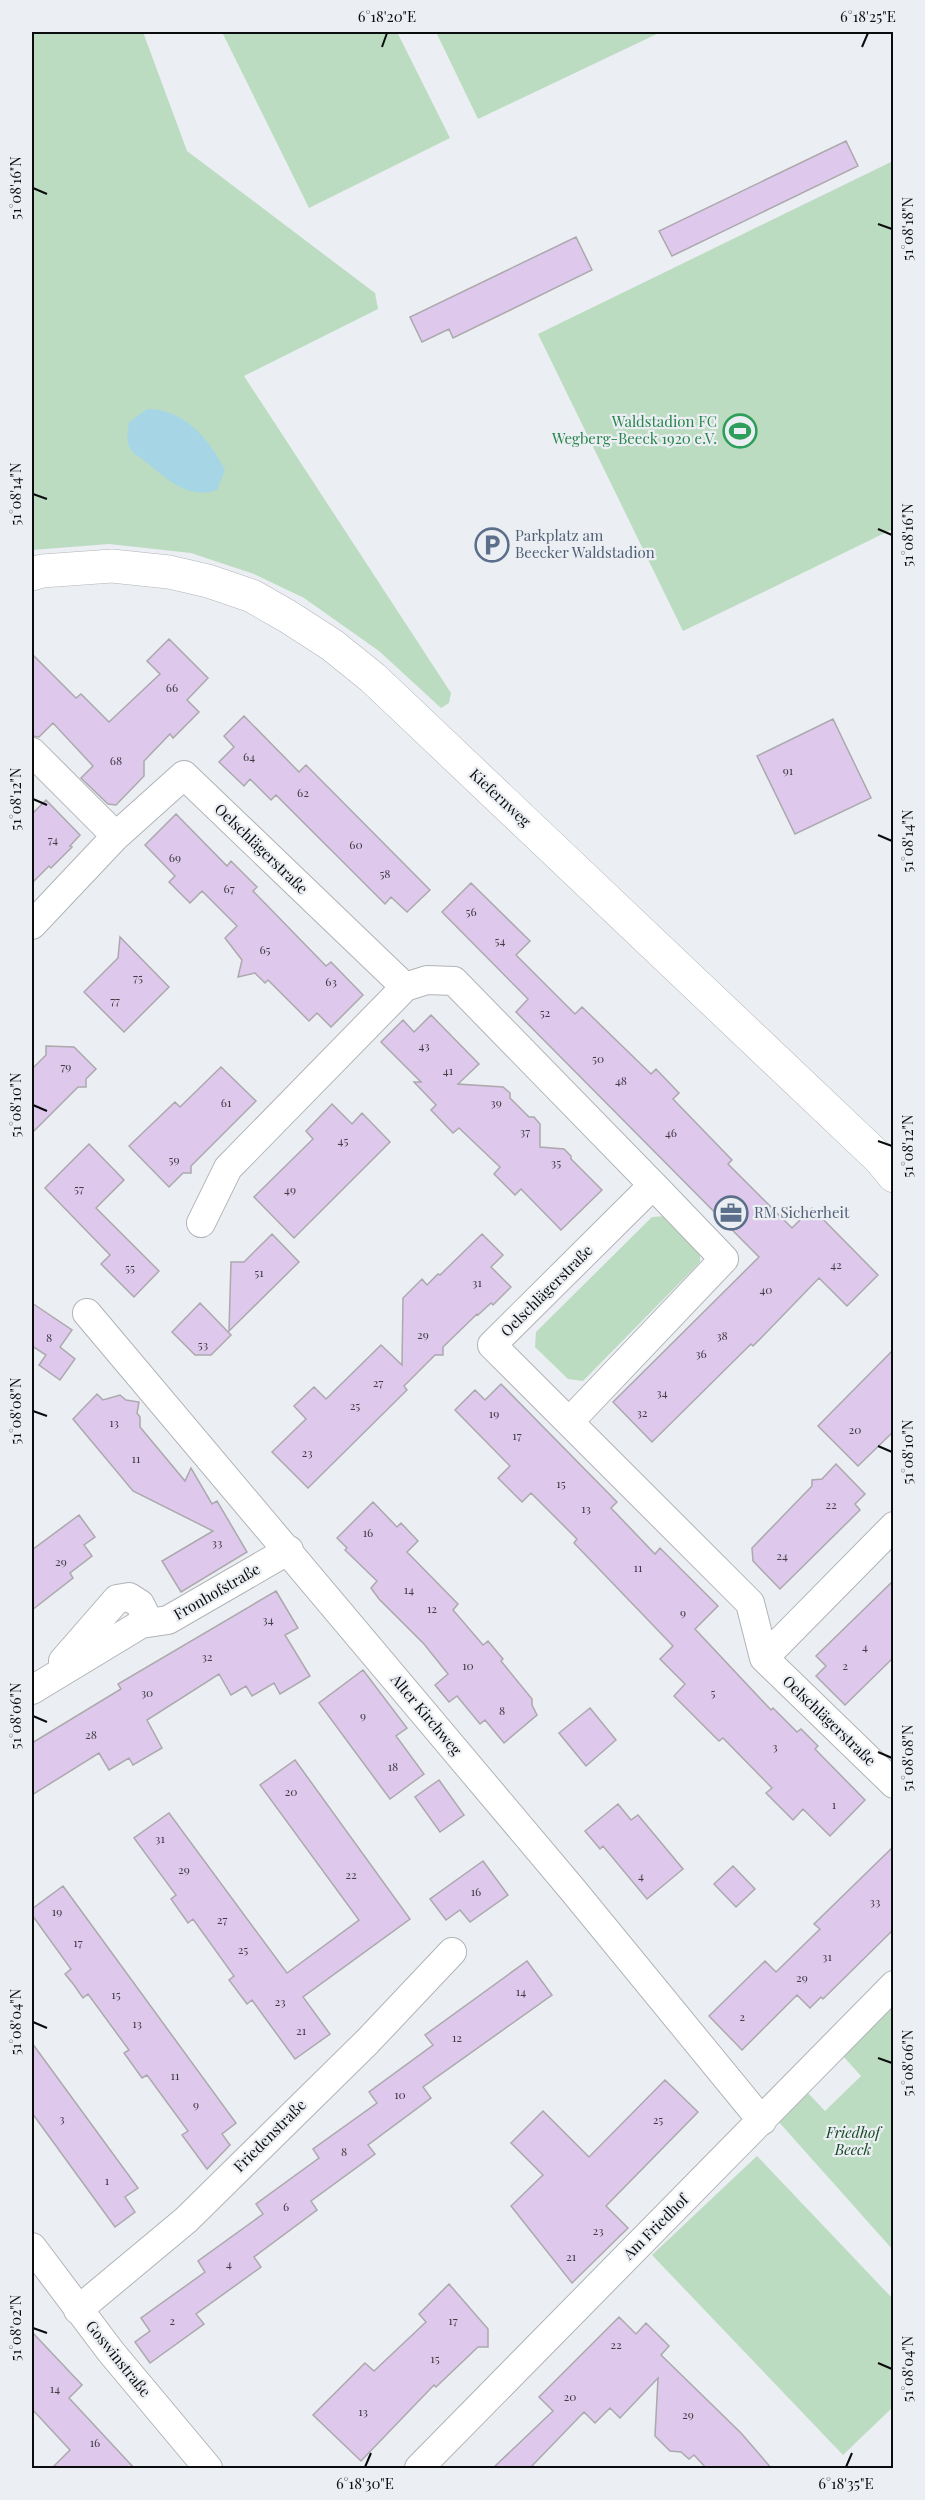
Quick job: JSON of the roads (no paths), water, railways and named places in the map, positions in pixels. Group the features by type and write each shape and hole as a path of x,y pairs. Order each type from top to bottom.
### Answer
{"street":[{"name":"Kiefernweg","path":"32,574 112,566 169,572 252,596 332,645 373,678 741,1026 894,1176"},
{"path":"32,752 116,836"},
{"name":"Oelschlägerstraße","path":"32,925 116,836 184,775 405,987"},
{"path":"201,1223 228,1168 405,987 427,980 454,981 724,1259 569,1422"},
{"name":"Oelschlägerstraße","path":"653,1185 492,1346 750,1603 764,1658 894,1784"},
{"name":"Alter Kirchweg","path":"87,1312 572,1889 762,2121"},
{"path":"764,1658 894,1526"},
{"name":"Fronhofstraße","path":"39,1685 141,1623 168,1620 289,1550"},
{"name":"Friedenstraße","path":"78,2310 186,2220 374,2034 453,1952"},
{"name":"Am Friedhof","path":"419,2469 894,1985"},
{"name":"Goswinstraße","path":"32,2247 78,2310 208,2469"}],"water":[{"path":"147,409 173,414 184,420 203,437 225,470 217,490 197,492 178,486 132,452 127,440 129,422"}],"place":[{"name":"Waldstadion FC Wegberg-Beeck 1920 e.V.","path":"740,431"},
{"name":"Parkplatz am Beecker Waldstadion","path":"492,545"},
{"name":"RM Sicherheit","path":"731,1213"}],"park label":[{"name":"Friedhof Beeck","path":"853,2142"}]}
